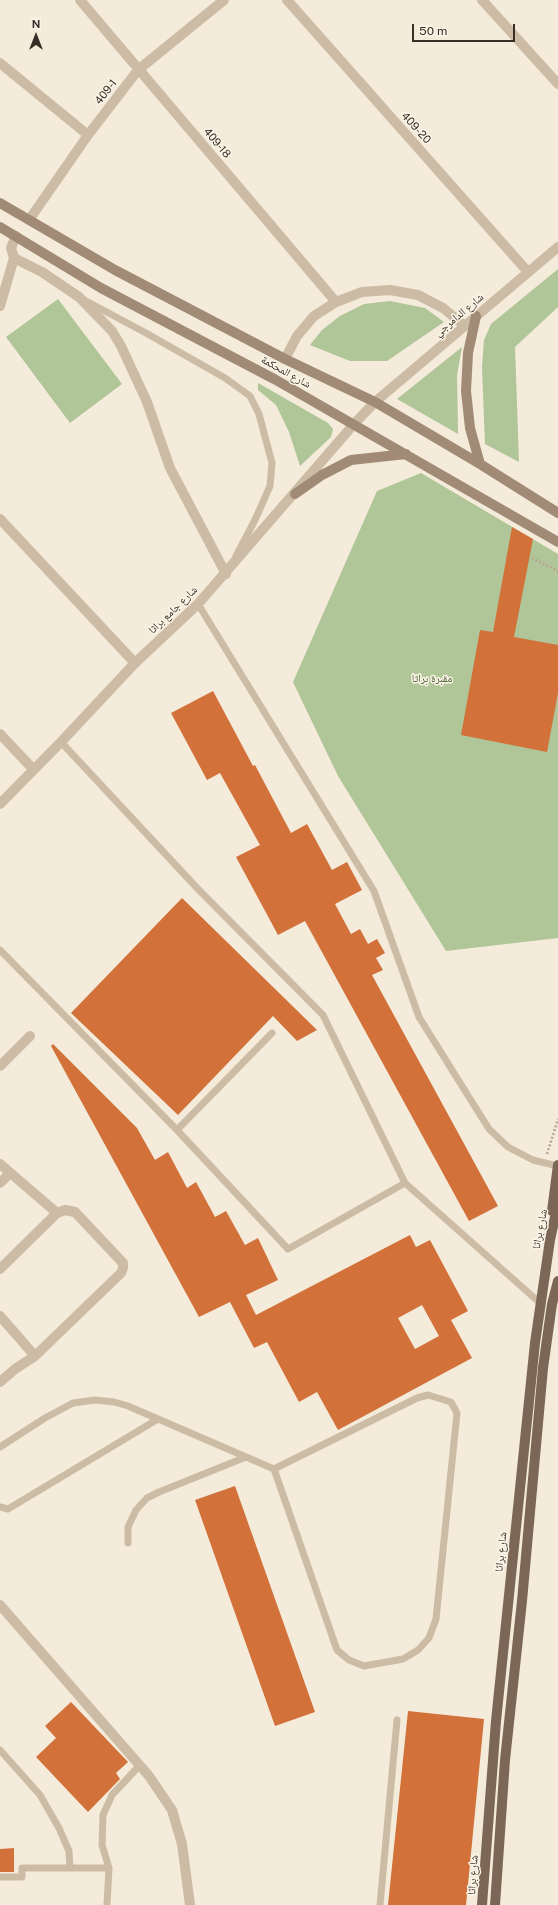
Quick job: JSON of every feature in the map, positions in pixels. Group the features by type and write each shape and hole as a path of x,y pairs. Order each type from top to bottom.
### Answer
{"main road":[{"name":"شارع المحكمة","path":"0,203 115,270 286,359 375,402 480,464 558,513"},
{"name":"شارع المحكمة","path":"0,227 101,288 276,380 558,542"},
{"path":"476,316 468,353 466,391 470,428 480,464"},
{"path":"295,494 322,475 351,460 406,454"},
{"path":"550,1240 558,1166"},
{"name":"شارع براثا","path":"482,1905 496,1721 540,1303 550,1240 558,1203"},
{"path":"495,1905 505,1760 522,1601 543,1368 552,1304 558,1281"}],"street":[{"name":"409-18","path":"80,0 336,302"},
{"name":"409-1","path":"29,220 88,135 138,70 224,0"},
{"name":"409-20","path":"287,0 528,272"},
{"path":"482,0 558,84"},
{"path":"0,63 88,135"},
{"path":"1,301 14,258 11,248 16,236"},
{"name":"شارع الدامرجي","path":"354,424 375,402 558,247"},
{"path":"14,258 42,272 79,297 100,316 121,346 147,402 170,468 226,574"},
{"path":"286,359 297,336 310,321 336,302 362,292 390,290 418,295 443,308 464,326"},
{"name":"شارع جامع براثا","path":"0,804 135,663 198,604 226,574 354,424"},
{"path":"0,519 135,663"},
{"path":"0,734 33,769"},
{"path":"0,1066 30,1036"},
{"path":"0,1164 57,1213"},
{"path":"0,1183 10,1173"},
{"path":"0,1269 57,1213 65,1210 75,1212 123,1263 121,1273 35,1356 15,1369 0,1382"},
{"path":"0,1316 35,1356"},
{"path":"0,1605 140,1765 172,1810 182,1844 190,1905"}],"lane":[{"path":"79,297 225,378 250,396 259,414 272,463 270,486 255,520 226,574"},
{"path":"198,604 374,891 419,1018 490,1129 508,1148 533,1160 558,1166"},
{"path":"61,742 198,888 323,1015 405,1183 540,1303"},
{"path":"0,950 177,1130 288,1249 405,1183"},
{"path":"177,1130 272,1033"},
{"path":"0,1447 45,1418 73,1403 95,1400 114,1402 158,1419 274,1469 337,1650 349,1660 364,1666 403,1660 418,1650 429,1638 436,1619 457,1413 451,1402 428,1395 417,1398 274,1469"},
{"path":"0,1508 8,1509 158,1419"},
{"path":"128,1543 128,1526 136,1510 147,1498 246,1457"},
{"path":"380,1905 396,1720"},
{"path":"0,1750 40,1795 59,1828 69,1851 70,1868"},
{"path":"107,1905 109,1868 102,1845 103,1815 112,1796 140,1765"},
{"path":"0,1878 22,1877 22,1868 109,1868"}],"path":[{"path":"532,558 558,571"},
{"path":"545,1163 558,1118"}],"green space":[{"path":"558,269 558,307 515,347 519,462 485,444 482,367 484,340 491,324"},
{"path":"58,299 122,384 70,423 6,337"},
{"path":"390,301 425,308 444,322 387,361 350,361 310,345 322,330 340,316 364,304"},
{"path":"462,347 457,375 458,434 397,399"},
{"path":"258,383 328,423 333,429 331,437 300,466 289,432 276,405 258,390"},
{"name":"مقبرة براثا","path":"421,473 558,554 558,938 446,951 338,776 293,682 377,491"}],"building":[{"path":"512,527 533,539 514,637 558,645 558,693 547,752 461,735 480,630 493,632"},
{"path":"213,691 291,833 307,824 332,870 347,862 362,890 335,904 351,934 360,929 368,944 377,939 385,953 376,958 383,970 372,975 498,1206 469,1221 305,921 278,935 236,857 260,845 220,773 207,780 171,713"},
{"path":"182,898 317,1030 297,1041 273,1016 178,1115 71,1013"},
{"path":"53,1044 137,1128 155,1160 168,1152 187,1188 196,1182 215,1217 226,1211 245,1245 258,1238 278,1280 246,1295 256,1315 410,1235 416,1247 430,1240 468,1311 451,1320 472,1358 338,1430 317,1392 299,1402 267,1342 254,1348 230,1302 199,1317 51,1046","holes":["422,1305 439,1336 415,1349 398,1318"]},
{"path":"235,1486 315,1712 275,1726 195,1500"},
{"path":"71,1702 128,1762 116,1773 120,1779 88,1812 36,1757 56,1738 45,1726"},
{"path":"408,1711 484,1719 466,1905 388,1905"},
{"path":"14,1848 14,1872 0,1872 0,1849"}]}
